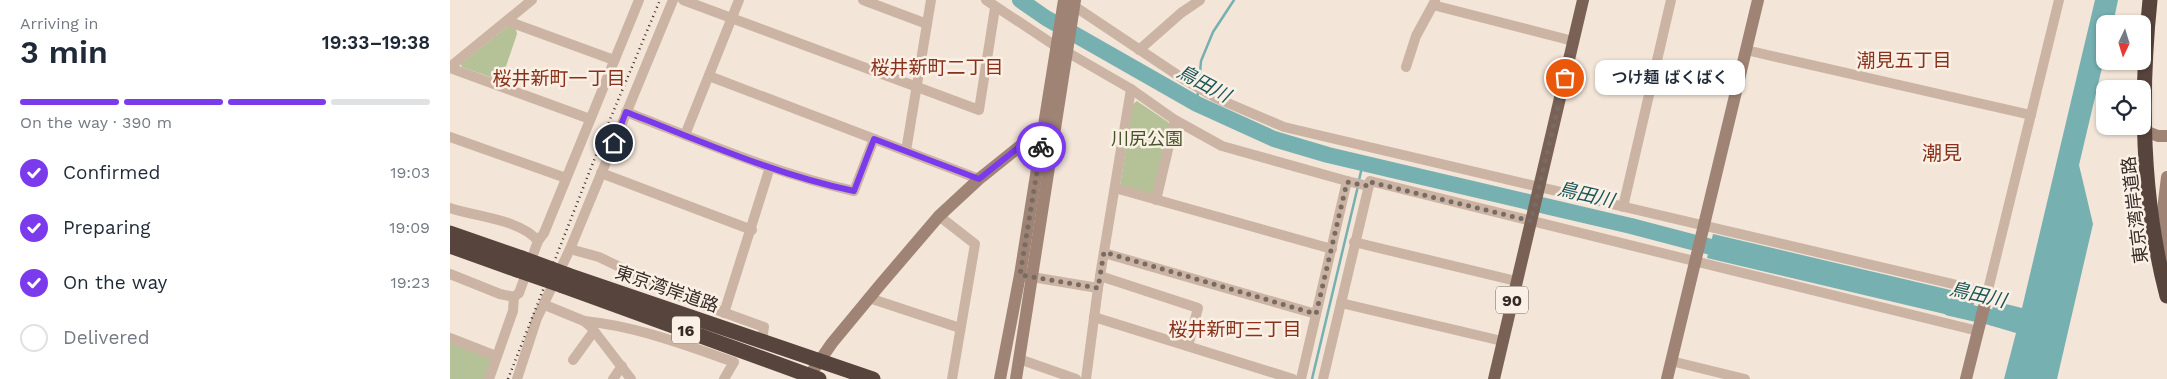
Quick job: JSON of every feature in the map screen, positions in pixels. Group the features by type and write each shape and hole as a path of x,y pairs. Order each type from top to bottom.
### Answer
{"highway":[{"name":"東京湾岸道路","path":"2145,80 2150,0"},
{"name":"東京湾岸道路","path":"2145,135 2152,220 2167,296"},
{"name":"東京湾岸道路","path":"450,233 520,264 566,280 762,340 873,379"},
{"name":"東京湾岸道路","path":"450,246 520,264"},
{"name":"東京湾岸道路","path":"566,280 812,378"}],"main road":[{"name":"90","path":"1494,379 1583,0"}],"street":[{"path":"450,67 532,0"},
{"path":"489,379 513,311 514,297 519,293 538,240 544,233 639,0"},
{"path":"516,379 537,318 545,305 570,249 673,0"},
{"path":"683,0 979,110 995,8"},
{"path":"685,135 739,0"},
{"path":"863,0 927,24"},
{"path":"906,151 931,0"},
{"path":"986,0 995,8 1131,89 1175,120 1222,146 1347,182 1368,186"},
{"path":"1139,50 1200,0"},
{"path":"1623,207 1671,0"},
{"path":"1667,379 1758,0"},
{"path":"1966,379 2059,0"},
{"path":"1000,379 1025,276 1071,2 1139,50 1216,98 1284,127 1986,295"},
{"path":"1406,67 1416,36 1434,3 1574,41"},
{"path":"507,20 614,60"},
{"path":"1746,50 2030,116"},
{"path":"450,67 590,119"},
{"path":"709,76 979,179"},
{"path":"1086,379 1098,288 1131,89"},
{"path":"626,112 770,167 828,186 854,191 874,139"},
{"path":"1156,200 1175,120"},
{"path":"812,378 820,360 869,298 939,216 979,179 1049,128"},
{"path":"2151,133 2167,136"},
{"path":"450,137 566,178"},
{"path":"724,313 752,230 770,167"},
{"path":"601,174 752,230"},
{"path":"2167,178 2163,199 2162,228 2167,280"},
{"path":"1301,379 1347,182"},
{"path":"1323,379 1354,242 1370,182 1695,261 1979,327"},
{"path":"1115,188 1332,249"},
{"path":"450,208 495,219 531,232 538,240"},
{"path":"939,216 975,244 952,379"},
{"path":"1354,242 1516,280"},
{"path":"570,249 599,257 684,298 764,327 762,340"},
{"path":"1104,252 1316,314"},
{"path":"450,274 500,294 514,297"},
{"path":"1025,276 1098,288"},
{"path":"1016,379 1025,276"},
{"path":"1100,276 1198,308 1188,346"},
{"path":"869,298 960,328"},
{"path":"1341,303 1502,341"},
{"path":"545,305 584,321 607,324 677,342 734,362 724,379"},
{"path":"1094,317 1292,379"},
{"path":"584,321 631,379"},
{"path":"573,360 594,331"},
{"path":"450,338 496,356"},
{"path":"1019,359 1076,379"},
{"path":"1671,361 1745,379"},
{"path":"613,379 622,366"}],"green space":[{"path":"508,26 516,29 517,34 502,78 496,79 462,67 461,64"},
{"name":"川尻公園","path":"1137,101 1170,125 1154,192 1151,195 1120,186 1133,104"},
{"path":"450,342 491,359 486,379 450,379"}],"water":[{"path":"2095,0 2118,0 2115,15 2096,15 2096,70 2101,70 2099,80 2096,80 2096,93 2079,165 2093,224 2057,379 2004,379 2016,333 1989,325 1994,301 2022,308"},
{"path":"1713,234 1976,296 1970,320 1707,258"}],"waterway":[{"name":"鳥田川","path":"1020,0 1046,18 1197,104 1274,139 1328,155 1631,226 1730,252"},
{"path":"1199,85 1201,61 1213,32 1234,0"},
{"path":"1197,104 1198,90"},
{"path":"1359,180 1363,163"},
{"path":"1312,379 1358,186"},
{"name":"鳥田川","path":"1950,308 2012,322"}],"railway":[{"path":"508,379 611,117 660,0"}],"way so far":[{"path":"1041,147 1020,275 1098,288 1104,252 1316,314 1347,182 1368,186 1370,182 1531,221 1565,78"}],"place":[{"name":"つけ麺 ばくばく","path":"1565,78"}],"district":[{"name":"潮見五丁目","path":"1904,60"},
{"name":"桜井新町二丁目","path":"937,67"},
{"name":"桜井新町一丁目","path":"559,78"},
{"name":"潮見","path":"1942,153"},
{"name":"桜井新町三丁目","path":"1235,329"}],"route":[{"path":"614,143 626,112 770,167 828,186 854,191 874,139 979,179 1044,127 1041,147"}]}
